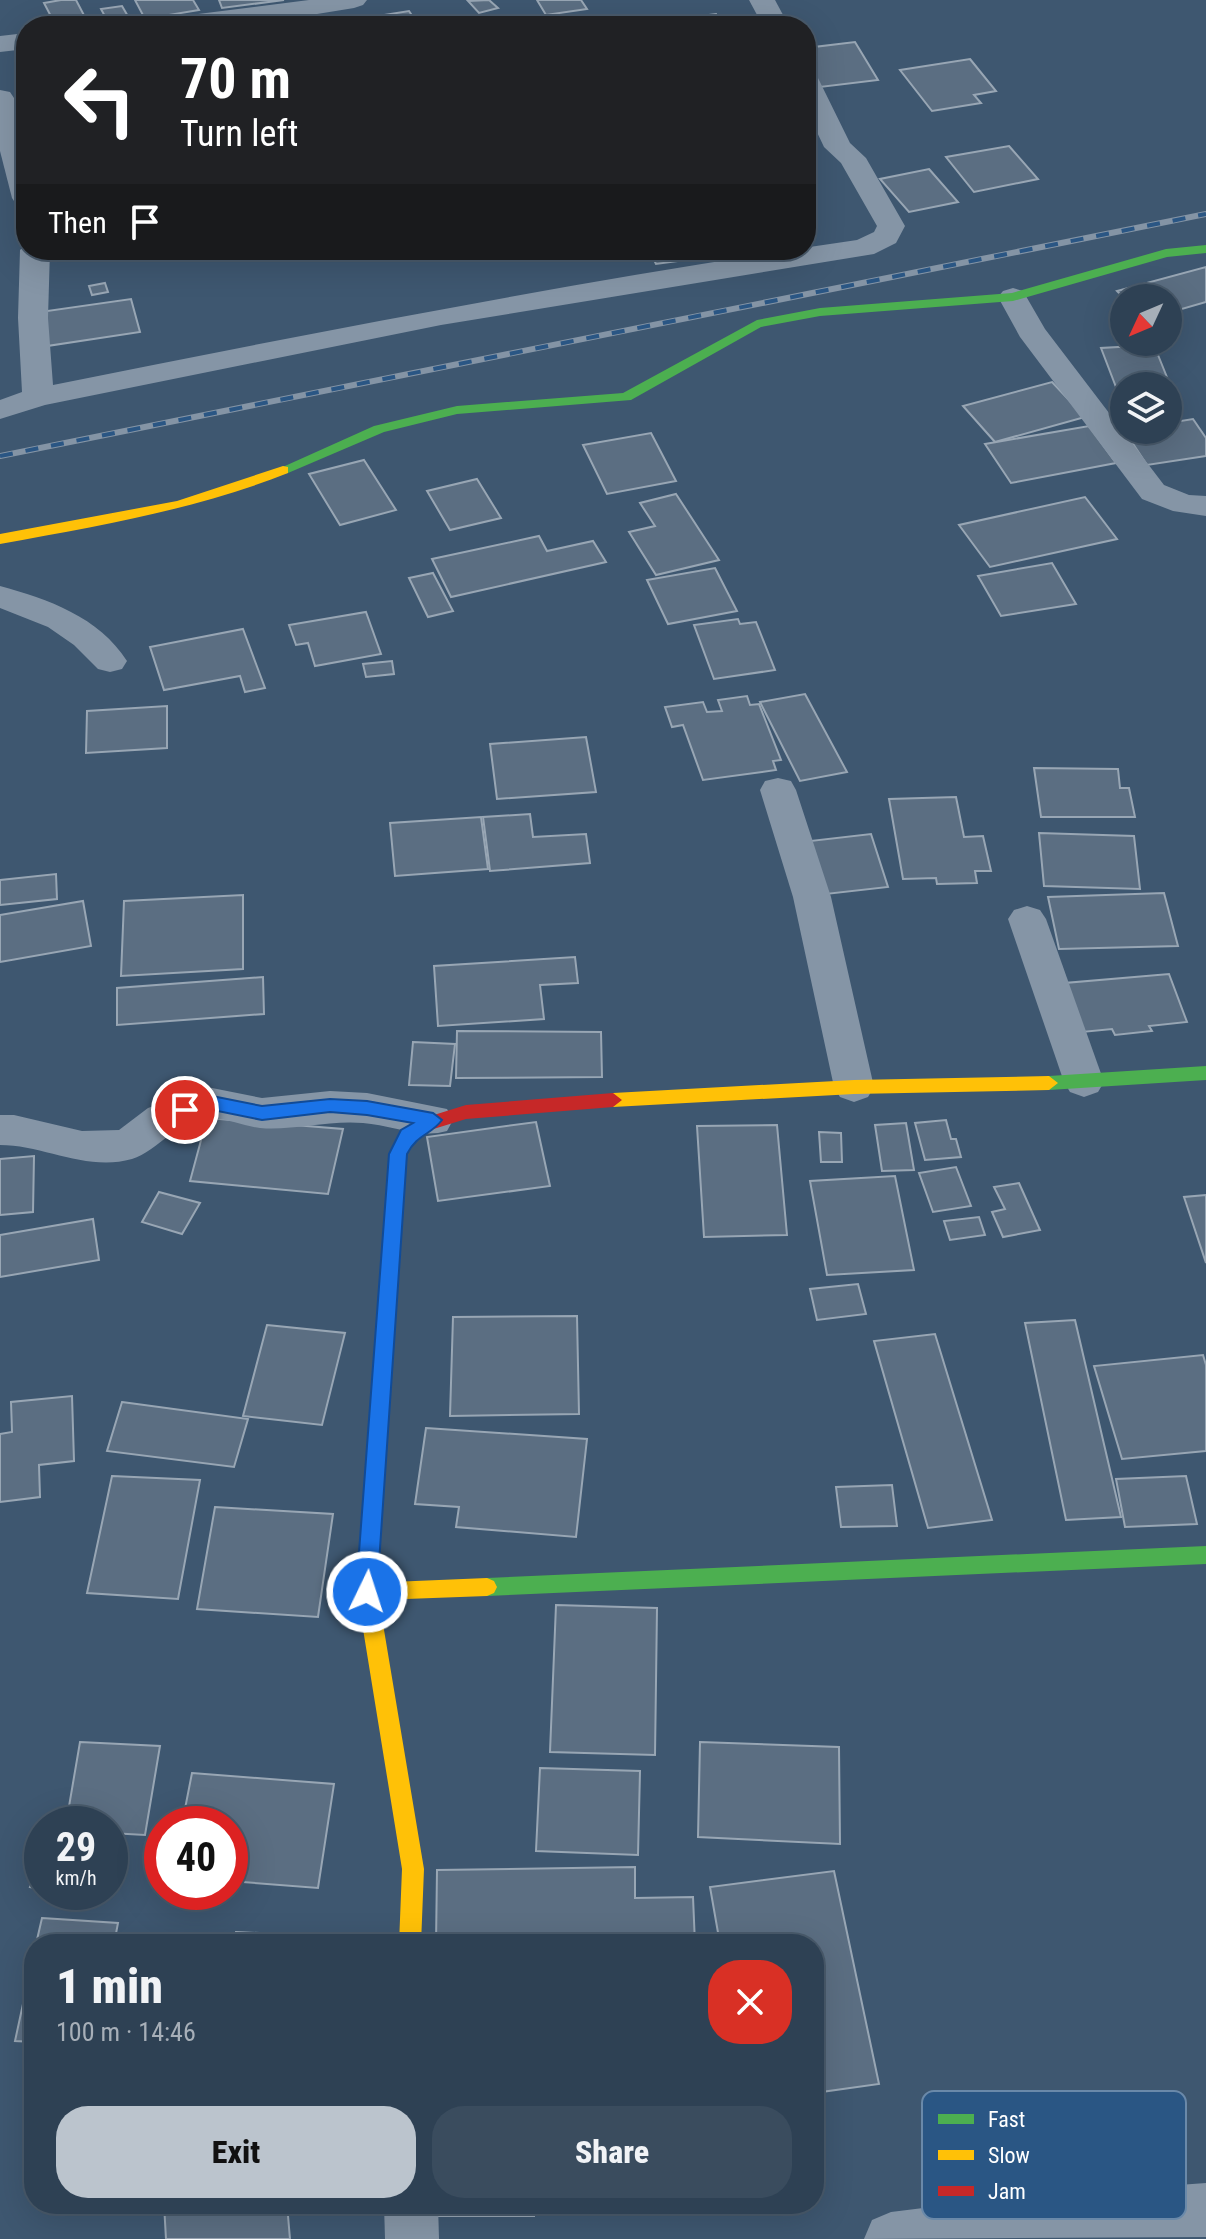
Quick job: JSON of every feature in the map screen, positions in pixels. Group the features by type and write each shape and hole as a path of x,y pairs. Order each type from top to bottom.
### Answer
{"street":[{"path":"261,16 354,0"},
{"path":"0,98 16,160"},
{"path":"816,101 838,147 852,158 891,226 886,237 864,248 816,255"},
{"path":"816,149 838,147"},
{"path":"0,539 123,517 249,485 379,429 457,410 626,397 757,324 820,312 1013,297 1166,253 1206,249"},
{"path":"35,260 33,318 38,397"},
{"path":"0,410 38,397 441,316 781,260"},
{"path":"1013,297 1031,331 1107,427 1153,492 1184,504 1206,506"},
{"path":"0,597 30,604 61,619 90,638 110,661"},
{"path":"778,790 812,897 854,1087"},
{"path":"1027,919 1084,1082"},
{"path":"410,1934 413,1869 367,1592 398,1154 408,1135 433,1120 466,1112 629,1099 854,1087 1084,1082 1206,1073"},
{"path":"0,1130 14,1130 82,1146 127,1145 162,1119 207,1102 262,1113 330,1106 367,1108 433,1120"},
{"path":"367,1592 1206,1555"},
{"path":"1186,2211 1206,2210"},
{"path":"411,2214 412,2239"},
{"path":"891,2239 1081,2219"}],"building":[{"path":"76,0 84,16 51,16 44,3"},
{"path":"135,0 193,0 199,10 163,16 143,16"},
{"path":"219,0 284,0 222,8"},
{"path":"489,0 498,8 479,13 468,1"},
{"path":"537,0 581,0 587,9 546,15"},
{"path":"122,6 128,16 105,16 101,9"},
{"path":"409,11 412,16 378,16"},
{"path":"855,42 878,80 820,87 816,80 816,47"},
{"path":"970,59 996,91 974,95 981,103 932,111 900,70"},
{"path":"1009,146 1038,179 974,192 946,157"},
{"path":"929,169 958,202 909,212 880,179"},
{"path":"654,260 686,260 656,264"},
{"path":"1206,267 1206,302 1182,309 1182,284 1143,284"},
{"path":"105,283 108,292 92,295 89,286"},
{"path":"131,299 140,332 47,346 40,312"},
{"path":"1110,347 1110,356 1158,356 1165,372 1110,372 1101,348"},
{"path":"1052,382 1085,417 995,442 963,406"},
{"path":"1193,419 1206,438 1206,456 1147,465 1133,444 1182,444 1182,421"},
{"path":"1089,426 1116,463 1011,483 985,444"},
{"path":"651,433 676,481 607,494 583,445"},
{"path":"364,460 396,510 340,525 309,474"},
{"path":"477,479 501,518 450,530 427,491"},
{"path":"676,494 719,560 656,575 629,532 655,526 640,503"},
{"path":"1085,497 1117,539 990,567 959,525"},
{"path":"539,536 547,551 593,541 606,562 451,597 432,559"},
{"path":"1052,563 1076,604 1001,616 978,576"},
{"path":"715,568 737,611 668,624 647,580"},
{"path":"433,573 453,611 428,617 409,578"},
{"path":"366,612 381,654 315,666 308,643 296,645 289,625"},
{"path":"738,619 740,624 756,622 775,670 714,679 694,625"},
{"path":"243,629 265,688 245,692 240,676 164,690 150,647"},
{"path":"392,661 394,674 366,677 363,664"},
{"path":"805,694 847,772 800,781 760,702"},
{"path":"747,696 750,705 759,704 781,760 773,761 776,770 703,780 683,725 672,727 665,707 703,702 707,712 722,711 718,700"},
{"path":"167,706 167,748 86,753 87,711"},
{"path":"586,737 596,792 497,799 490,744"},
{"path":"1034,768 1118,769 1120,788 1129,788 1135,817 1041,817"},
{"path":"956,797 964,837 983,836 991,871 975,871 977,883 937,884 936,878 903,879 889,799"},
{"path":"530,814 533,837 586,834 590,863 490,871 483,817"},
{"path":"481,817 488,869 395,876 390,823"},
{"path":"1039,833 1134,836 1140,889 1044,886"},
{"path":"871,834 888,887 826,894 810,841"},
{"path":"56,874 57,899 0,905 0,880"},
{"path":"1164,893 1178,946 1059,949 1048,897"},
{"path":"243,895 243,969 121,976 124,901"},
{"path":"83,901 91,946 0,962 0,915"},
{"path":"575,957 578,983 540,985 544,1019 438,1026 434,966"},
{"path":"1169,974 1187,1022 1149,1026 1152,1031 1115,1035 1112,1029 1082,1032 1065,983"},
{"path":"263,977 264,1014 117,1025 117,988"},
{"path":"457,1031 601,1032 602,1077 456,1078"},
{"path":"413,1042 455,1044 450,1086 409,1085"},
{"path":"207,1118 343,1129 328,1194 190,1181"},
{"path":"946,1120 951,1139 956,1139 961,1157 925,1160 915,1123"},
{"path":"536,1122 550,1186 438,1201 427,1137"},
{"path":"906,1123 914,1170 882,1171 875,1125"},
{"path":"777,1125 787,1235 704,1237 697,1126"},
{"path":"819,1132 841,1133 842,1162 821,1162"},
{"path":"34,1156 33,1212 0,1215 0,1159"},
{"path":"956,1167 971,1206 933,1212 919,1173"},
{"path":"895,1176 914,1270 827,1275 810,1181"},
{"path":"1019,1183 1040,1230 1003,1237 992,1212 1005,1209 994,1187"},
{"path":"159,1192 200,1203 182,1234 142,1222"},
{"path":"1206,1195 1206,1263 1184,1197"},
{"path":"979,1217 985,1235 950,1240 944,1221"},
{"path":"93,1219 99,1260 0,1277 0,1235"},
{"path":"858,1284 866,1314 817,1320 810,1289"},
{"path":"577,1316 579,1414 450,1416 453,1317"},
{"path":"1075,1320 1121,1517 1066,1520 1025,1323"},
{"path":"267,1325 345,1333 322,1425 243,1416"},
{"path":"935,1334 992,1520 928,1528 874,1341"},
{"path":"1203,1355 1206,1365 1206,1451 1122,1459 1094,1366"},
{"path":"72,1396 74,1461 39,1465 40,1497 0,1502 0,1434 12,1432 11,1402"},
{"path":"122,1402 248,1419 234,1467 107,1451"},
{"path":"426,1428 587,1439 576,1537 456,1527 459,1507 415,1504"},
{"path":"112,1476 200,1480 178,1599 87,1593"},
{"path":"1186,1476 1197,1524 1125,1527 1116,1479"},
{"path":"892,1485 897,1526 841,1527 836,1487"},
{"path":"215,1507 333,1514 318,1617 197,1609"},
{"path":"556,1605 657,1608 655,1755 550,1752"},
{"path":"80,1742 160,1746 150,1806 144,1806 144,1835 128,1834 128,1806 69,1806"},
{"path":"700,1742 839,1747 840,1844 698,1837"},
{"path":"540,1768 640,1771 638,1855 536,1851"},
{"path":"192,1773 334,1784 318,1888 248,1882 248,1806 186,1806"},
{"path":"635,1867 635,1898 693,1897 695,1934 436,1934 437,1870"},
{"path":"834,1871 879,2084 824,2092 824,1934 718,1934 710,1887"},
{"path":"42,1918 118,1923 116,1934 38,1934"},
{"path":"236,1932 280,1934 236,1934"},
{"path":"24,1999 24,2041 15,2041"},
{"path":"165,2214 288,2214 290,2239 166,2239"},
{"path":"423,2214 534,2214 534,2216"}],"railway":[{"path":"0,456 1206,214"}],"traffic: fast":[{"path":"283,470 379,429 457,410 626,397 757,324 820,312 1013,297 1166,253 1206,249"},
{"path":"1049,1083 1206,1073"},
{"path":"367,1592 398,1154 408,1135 427,1124"},
{"path":"487,1587 1206,1555"}],"traffic: slow":[{"path":"0,539 179,504 215,495 283,470"},
{"path":"613,1100 854,1087 1049,1083"},
{"path":"410,1934 413,1869 367,1592 487,1587"}],"traffic: jam":[{"path":"427,1124 466,1112 613,1100"}],"route":[{"path":"185,1110 207,1102 262,1113 330,1106 367,1108 433,1120 408,1135 398,1154 367,1592"}]}
